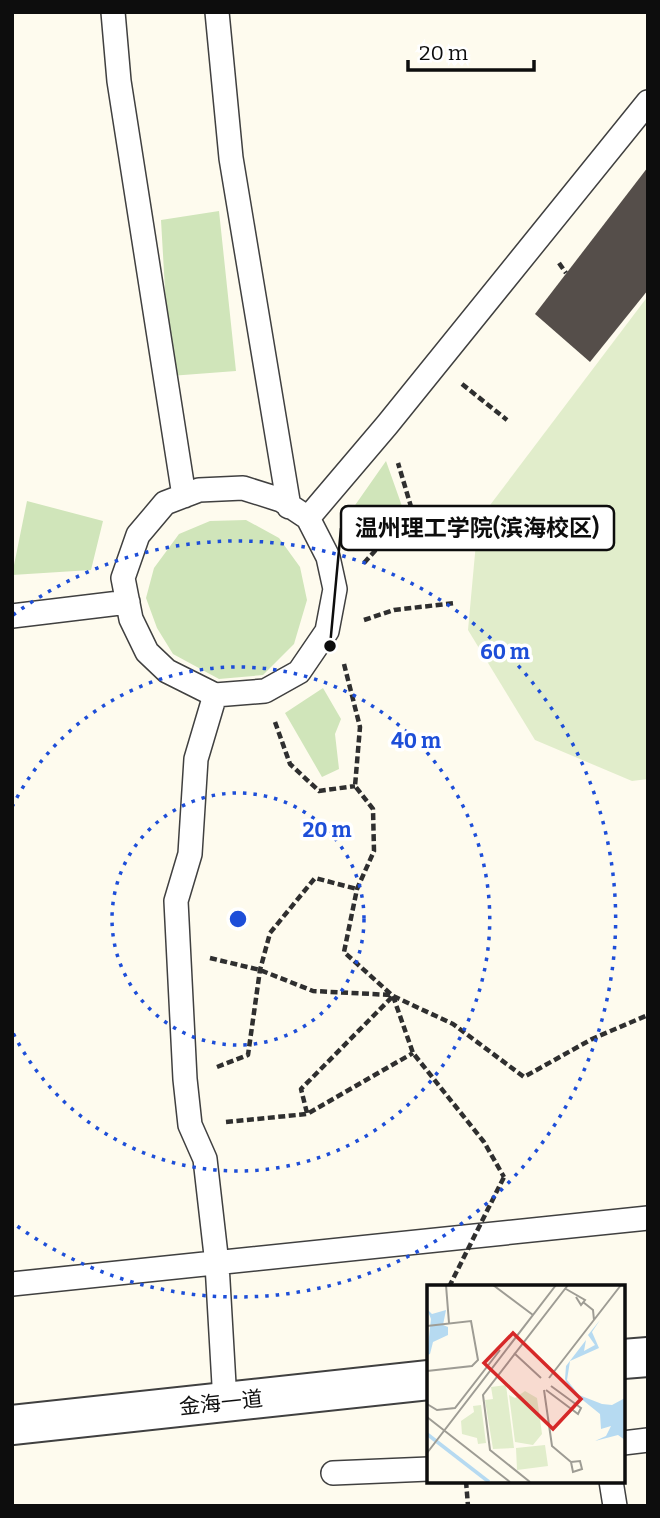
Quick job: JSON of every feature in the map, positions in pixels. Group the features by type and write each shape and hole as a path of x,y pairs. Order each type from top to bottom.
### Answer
{"street":[{"path":"625,1359 648,1357"},
{"name":"金海一道","path":"12,1426 427,1380"}],"lane":[{"path":"113,12 119,80 184,496"},
{"path":"217,12 231,158 299,513"},
{"path":"299,513 387,425 648,102"},
{"path":"243,488 281,500 299,513 328,557 335,589 323,636 299,672 265,691 215,695 167,671 147,652 131,619 123,578 138,536 165,503 199,490 243,488"},
{"path":"12,616 128,602"},
{"path":"215,695 196,759 190,855 176,901 185,1079 190,1125 205,1159 217,1264 225,1402"},
{"path":"12,1284 648,1218"},
{"path":"625,1443 648,1440"},
{"path":"333,1473 427,1469"},
{"path":"611,1483 615,1506"}],"path":[{"path":"436,364 508,420"},
{"path":"335,589 384,544 412,510 387,425"},
{"path":"455,603 394,610 323,636 348,669 360,727 355,786 373,809 374,851 357,889 344,952 393,996 453,1024 524,1077 592,1039 648,1015"},
{"path":"265,691 290,764 319,791 355,786"},
{"path":"185,1079 248,1055 260,970 270,933 316,878 357,889"},
{"path":"178,936 208,958 260,970 313,991 393,996"},
{"path":"393,996 413,1053 484,1142 504,1177 450,1285"},
{"path":"307,1114 301,1089 393,996"},
{"path":"190,1125 307,1114 413,1053"},
{"path":"466,1483 468,1506"}],"green space":[{"path":"219,211 236,371 170,376 161,220"},
{"path":"648,296 648,779 632,781 535,740 468,630 478,521"},
{"path":"386,461 403,509 375,538 351,511"},
{"path":"27,501 103,521 91,570 12,575"},
{"path":"246,520 279,538 300,567 307,600 294,644 263,675 219,679 173,654 157,628 146,598 154,568 179,534 210,521"},
{"path":"323,688 341,719 335,734 339,769 322,777 285,713"}],"building":[{"path":"648,167 648,290 590,362 535,314"}],"place":[{"name":"温州理工学院(滨海校区)","path":"330,646"}]}
